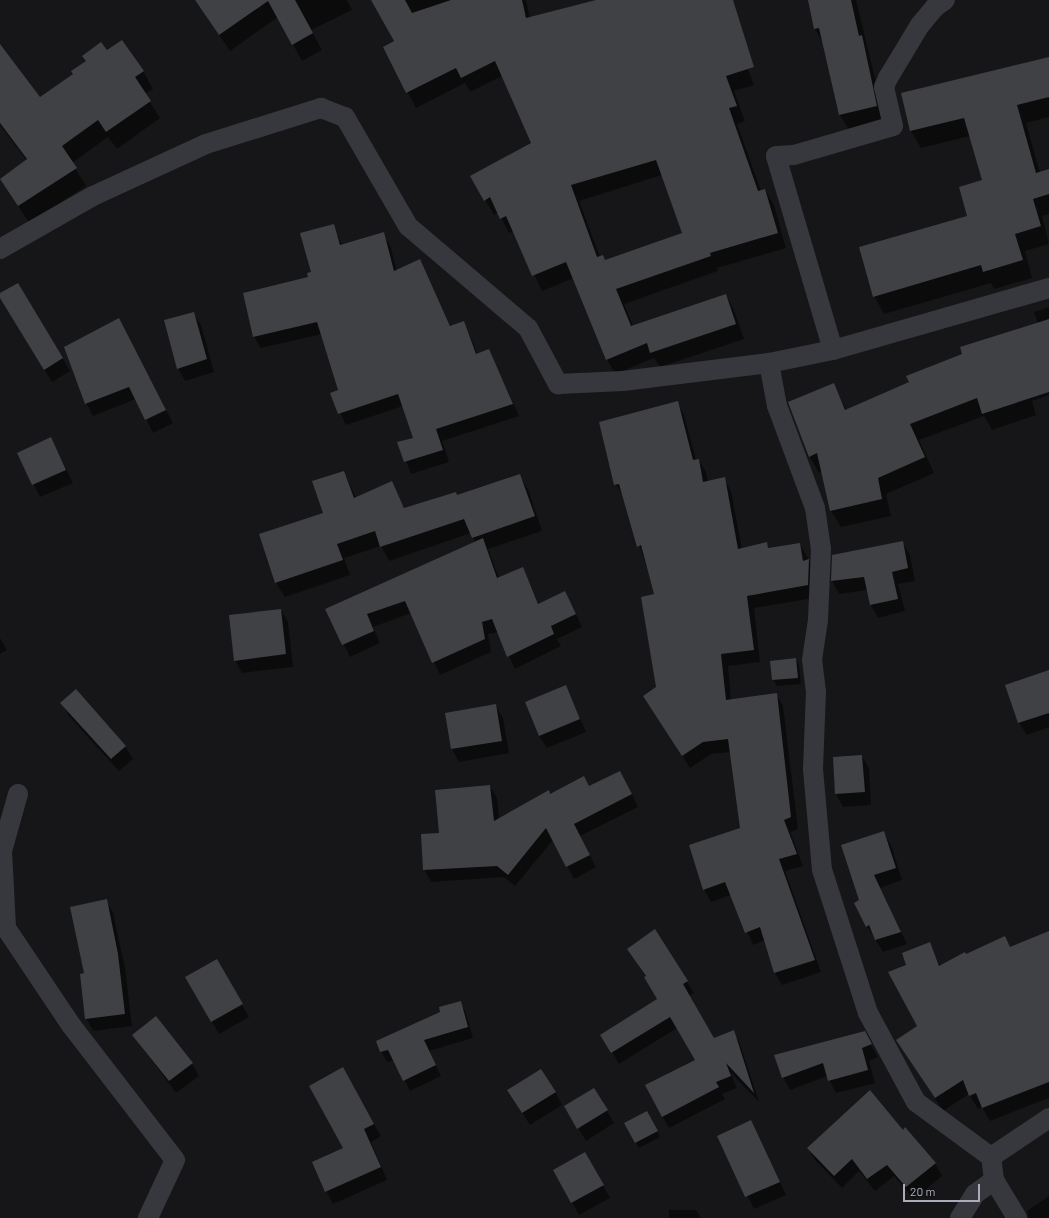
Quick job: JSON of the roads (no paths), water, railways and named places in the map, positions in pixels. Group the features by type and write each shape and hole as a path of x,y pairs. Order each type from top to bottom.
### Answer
{"street":[{"path":"833,350 776,156 794,155 892,126 884,87 920,25 935,6 945,0"},
{"path":"0,249 93,196 206,144 321,108 345,117 408,226 528,328 558,384 622,381 770,363 833,350 1049,288"},
{"path":"770,363 778,406 815,508 821,549 818,620 812,660 816,692 813,769 822,870 868,1013 916,1102 991,1157 994,1180 1017,1218"},
{"path":"18,794 2,851 6,928 71,1025 175,1160 148,1218"},
{"path":"991,1157 1049,1118"},
{"path":"960,1218 974,1194 994,1180"}]}
